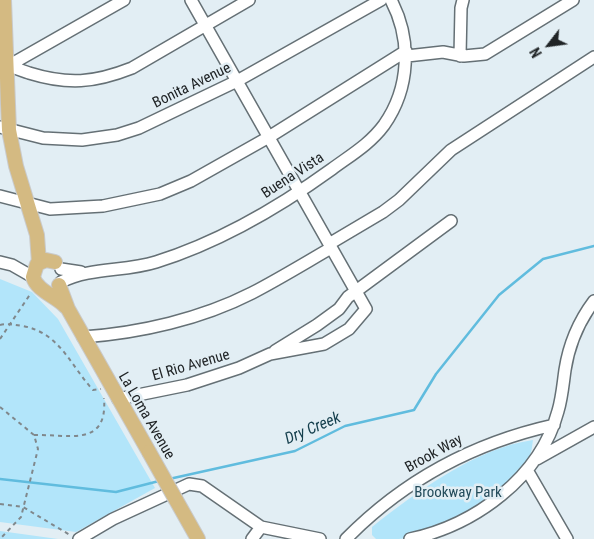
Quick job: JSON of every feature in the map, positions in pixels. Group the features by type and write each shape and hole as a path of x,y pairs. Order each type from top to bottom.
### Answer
{"main road":[{"name":"La Loma Avenue","path":"4,0 5,128 37,235 59,275 68,309 198,539"},
{"name":"La Loma Avenue","path":"37,235 37,286 46,290 68,309"},
{"path":"36,268 46,260 59,275 46,290"}],"street":[{"path":"4,62 124,0"},
{"path":"191,0 356,292"},
{"path":"4,62 52,80 85,82 132,68 248,0"},
{"name":"Bonita Avenue","path":"5,128 59,140 82,140 117,135 139,128 237,81 381,0"},
{"name":"Buena Vista","path":"59,275 154,263 222,237 300,192 361,149 383,125 397,100 407,53 401,23 391,0"},
{"path":"460,56 461,8 463,0"},
{"path":"0,196 50,209 103,206 160,194 191,181 407,53 444,52 460,56 474,56 494,50 573,0"},
{"path":"83,337 158,325 208,311 251,294 383,212 399,200 451,150 594,57"},
{"name":"El Rio Avenue","path":"118,399 187,386 239,368 270,354 339,309 348,298 451,222"},
{"path":"0,262 36,268"},
{"name":"El Rio Avenue","path":"270,354 288,350 308,349 338,338 350,329 366,309 356,292"},
{"path":"410,539 439,531 476,513 497,498 530,465 546,444 554,425 563,391 568,354 582,319 594,301"},
{"name":"Brook Way","path":"346,539 402,490 447,462 496,441 554,425"},
{"path":"530,465 594,427"},
{"path":"530,465 567,539"},
{"path":"77,539 189,484 202,486 262,527 319,539"},
{"path":"252,539 262,527"}],"path":[{"path":"0,339 32,292"},
{"path":"0,325 9,324 28,327 51,337 69,356 93,390 102,389 104,417 93,432 77,437 34,435"},
{"path":"0,407 34,435 38,449 21,516 0,539"},
{"path":"0,504 23,507 77,539"}],"green space":[{"path":"0,279 32,292 58,319 155,488 76,532 0,522"},
{"name":"Brookway Park","path":"533,440 531,453 522,468 492,496 473,508 433,529 414,535 399,539 376,539 372,535 372,527 427,486 448,473 490,452"},
{"path":"0,531 58,539 0,539"}],"waterway":[{"name":"Dry Creek","path":"169,479 295,451 345,426 414,410 436,374 499,295 543,259 594,246"},
{"name":"Dry Creek","path":"0,479 116,492 159,481"}]}
